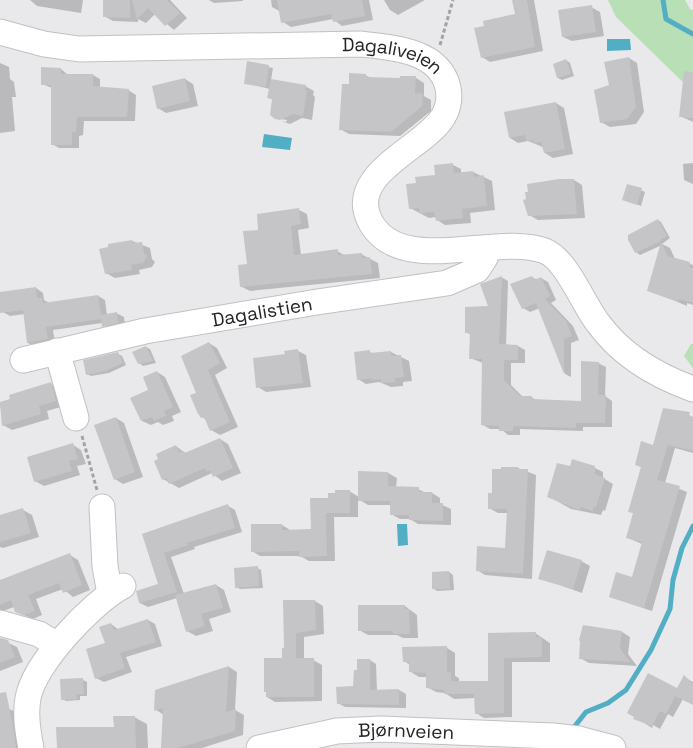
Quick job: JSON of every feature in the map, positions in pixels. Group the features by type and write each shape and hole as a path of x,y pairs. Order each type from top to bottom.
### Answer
{"street":[{"path":"0,17 9,35"},
{"name":"Dagaliveien","path":"9,35 79,49 360,44 405,50 429,60 446,80 450,99 436,126 378,175 367,192 366,210 378,234 395,245 426,250 522,247 535,248 553,256 562,263 578,294 608,335 650,369 693,389"},
{"name":"Dagalistien","path":"23,360 145,331 229,316 447,283 477,270 485,258 486,249"},
{"path":"56,352 76,418"},
{"path":"31,748 27,712 28,697 37,675 57,645 116,590 105,566 102,507"},
{"path":"0,623 39,634 57,645"},
{"name":"Bjørnveien","path":"259,748 336,732 381,729 553,736 579,739 613,748"}],"path":[{"path":"429,60 440,45 453,0"},
{"path":"76,418 102,507"}],"green space":[{"path":"608,0 685,0 690,9 693,10 693,92 616,17"},
{"path":"691,344 693,344 693,368 684,356"}],"water":[{"path":"607,39 630,39 631,50 607,51"},
{"path":"264,134 292,138 290,150 262,147"},
{"path":"397,524 407,524 408,545 398,546"}],"building":[{"path":"103,0 130,0 130,18 103,17"},
{"path":"132,0 167,0 180,13 165,26 148,8 137,19"},
{"path":"277,0 362,0 365,16 333,22 331,14 281,23"},
{"path":"512,0 527,0 535,47 481,58 474,28 484,26 483,21 515,14"},
{"path":"592,5 596,32 562,37 558,10"},
{"path":"629,57 636,107 627,119 600,123 594,90 609,85 604,62"},
{"path":"566,59 571,74 557,78 553,64"},
{"path":"247,61 269,65 266,87 244,84"},
{"path":"41,67 61,68 61,74 93,74 93,86 129,89 127,117 77,117 76,132 72,132 72,145 51,145 51,85 41,85"},
{"path":"684,71 693,72 693,118 679,117"},
{"path":"349,73 366,74 366,77 400,78 400,76 416,76 415,93 423,94 422,106 391,132 339,130 342,84 349,84"},
{"path":"185,78 190,101 157,109 152,86"},
{"path":"271,79 306,85 305,90 307,91 303,116 293,114 280,120 270,115 272,99 267,98"},
{"path":"556,102 565,149 544,153 541,142 526,141 525,135 509,138 504,112"},
{"path":"453,163 454,173 473,171 474,177 484,175 487,206 462,209 463,218 436,221 434,212 420,213 419,208 409,209 406,184 416,183 415,177 435,175 434,165"},
{"path":"559,179 574,179 577,214 528,216 523,200 526,199 525,192 528,192 527,184"},
{"path":"627,184 642,188 637,205 622,200"},
{"path":"299,208 301,224 291,226 294,255 338,249 338,255 362,253 362,258 370,257 372,274 240,287 238,265 247,264 243,231 258,230 257,214"},
{"path":"658,219 667,236 661,241 635,253 628,240 628,235"},
{"path":"132,240 133,243 142,242 144,253 147,256 143,263 131,265 132,270 105,274 99,249 108,247 108,244"},
{"path":"661,242 668,256 690,262 689,267 693,268 693,303 679,299 678,302 647,291"},
{"path":"502,276 499,344 518,345 518,360 504,360 504,380 520,396 532,396 532,399 581,401 581,361 599,362 598,395 606,395 605,423 576,423 576,428 513,426 513,431 499,431 499,426 481,425 482,359 469,359 470,333 465,333 465,307 488,306 480,284"},
{"path":"532,276 534,280 541,277 550,296 545,299 566,321 572,336 564,339 564,374 536,303 522,309 510,284"},
{"path":"36,287 37,298 42,298 43,303 98,295 101,315 117,312 118,323 102,327 101,319 46,327 48,339 27,343 23,310 0,313 0,292"},
{"path":"209,342 220,363 208,370 230,422 210,431 204,417 201,418 197,412 190,395 196,393 181,356"},
{"path":"146,346 153,361 138,364 132,352"},
{"path":"298,349 303,383 256,388 253,358 285,354 284,351"},
{"path":"370,350 370,353 391,351 391,356 401,355 404,377 395,378 395,382 381,383 381,379 357,380 354,352"},
{"path":"118,352 123,363 105,371 86,375 83,360"},
{"path":"157,371 173,407 164,411 166,416 154,421 152,417 141,421 130,398 148,390 143,377"},
{"path":"51,382 56,401 39,406 41,414 2,426 0,402 10,399 9,395"},
{"path":"663,408 690,412 689,415 693,417 693,451 668,445 657,480 680,486 644,608 609,597 616,572 632,577 642,542 626,538 633,513 628,512 641,467 635,465 641,441 653,445"},
{"path":"116,417 135,472 114,480 94,425"},
{"path":"220,438 233,468 213,477 210,470 207,472 205,468 169,484 166,478 162,480 154,461 158,459 156,454 176,445 179,453 184,451 185,453"},
{"path":"73,443 78,459 69,461 72,471 34,482 27,457"},
{"path":"572,459 595,466 595,474 605,478 593,511 581,507 579,510 547,497 557,463 570,466"},
{"path":"501,467 528,469 523,574 476,571 477,546 505,548 507,509 488,509 488,493 492,493 492,469 501,469"},
{"path":"358,471 388,472 388,486 419,487 419,492 432,492 432,503 443,503 443,521 409,520 409,515 390,515 390,501 358,501"},
{"path":"335,490 350,490 350,513 326,513 327,556 299,557 299,551 251,552 251,524 282,524 282,530 311,529 310,498 328,498 328,493 335,493"},
{"path":"228,504 235,528 187,543 188,545 164,553 177,592 139,603 136,591 158,584 142,534"},
{"path":"23,508 31,533 0,542 0,515"},
{"path":"547,550 582,560 573,589 538,579"},
{"path":"70,553 82,585 63,593 59,583 28,595 35,611 24,615 15,612 11,600 0,605 0,580"},
{"path":"258,566 259,586 235,588 234,568"},
{"path":"449,571 450,589 432,589 432,572"},
{"path":"216,584 223,608 201,614 205,626 186,632 175,595"},
{"path":"283,600 315,600 316,630 296,633 296,658 314,658 314,697 266,697 266,692 264,692 264,658 282,658 282,648 284,648"},
{"path":"358,605 405,605 405,609 409,609 410,634 393,634 393,631 358,631"},
{"path":"148,619 156,642 120,653 125,668 95,679 86,649 105,643 99,627 111,623 114,630"},
{"path":"583,625 622,631 620,648 630,662 579,659 579,640"},
{"path":"536,632 536,637 542,637 542,657 504,658 504,713 475,714 474,694 444,694 444,690 426,688 426,673 409,672 409,662 403,662 402,647 447,646 447,672 451,672 451,681 488,681 488,633"},
{"path":"0,638 8,640 15,657 0,663"},
{"path":"357,659 370,659 370,690 399,689 399,705 337,704 336,687 353,686 354,670 357,670"},
{"path":"229,666 226,712 236,709 235,731 178,748 161,748 163,708 154,711 155,690"},
{"path":"648,673 677,688 684,675 693,684 693,705 675,696 666,714 660,711 652,726 633,719 634,717 627,713"},
{"path":"83,678 84,694 76,694 77,699 61,700 60,679"},
{"path":"6,692 16,748 0,748 0,693"},
{"path":"113,716 135,716 136,748 57,748 56,727 114,727"}],"waterway":[{"path":"663,0 666,19 693,34"},
{"path":"571,731 586,712 608,703 626,690 651,650 670,609 673,580 682,548 693,526"}]}
